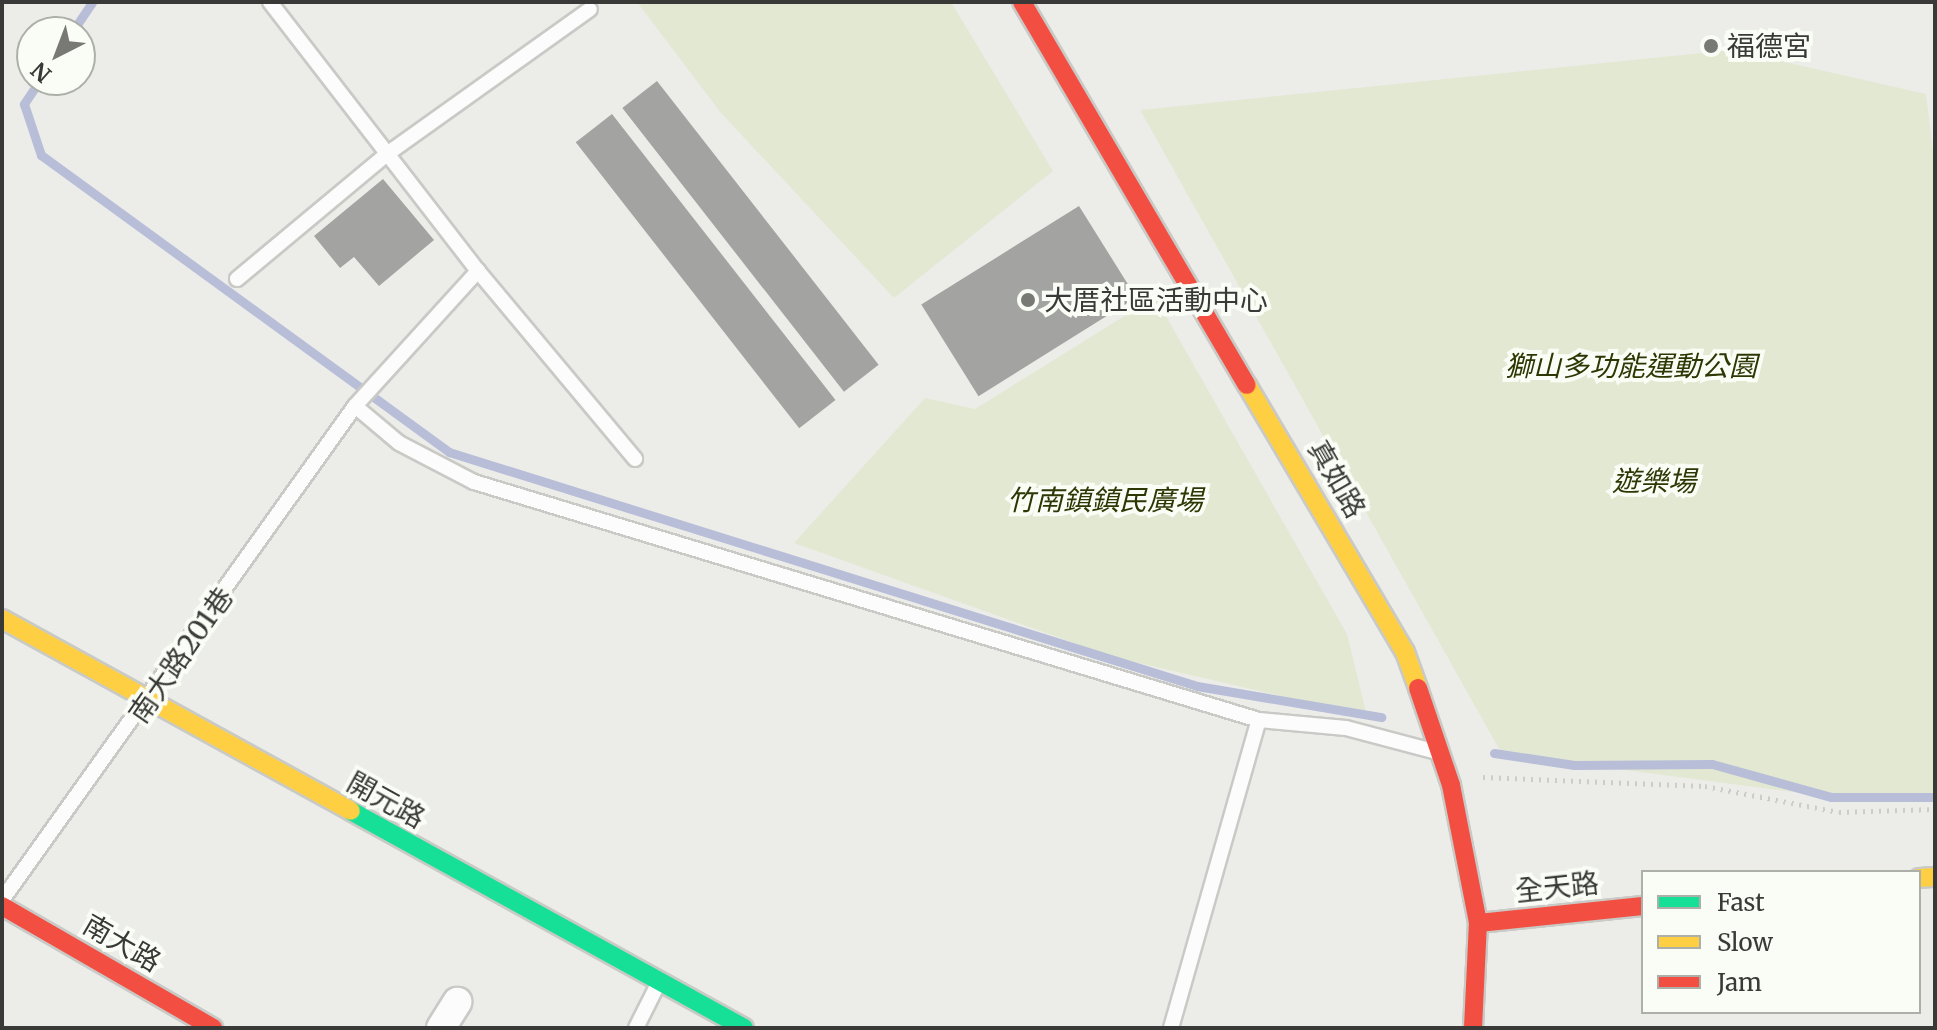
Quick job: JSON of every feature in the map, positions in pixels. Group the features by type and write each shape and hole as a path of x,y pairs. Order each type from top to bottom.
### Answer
{"street":[{"name":"真如路","path":"1022,2 1405,652 1451,785 1478,923 1473,1028"},
{"name":"開元路","path":"2,619 744,1028"},
{"name":"南大路","path":"2,903 213,1028"},
{"name":"全天路","path":"1478,923 1641,906"},
{"path":"441,1028 457,1002"}],"lane":[{"path":"270,2 478,271 635,459"},
{"path":"237,279 387,154 590,9"},
{"name":"南大路201巷","path":"2,903 150,701 355,406 478,271"},
{"path":"355,406 399,443 474,482 1259,720 1346,728 1441,754"},
{"path":"1171,1028 1259,720"},
{"path":"636,1028 659,981"}],"path":[{"path":"1451,785 1493,774 1705,786 1839,812 1935,809"}],"green space":[{"path":"637,2 951,2 1053,171 894,298 721,113"},
{"name":"獅山多功能運動公園","path":"1731,50 1926,94 1935,167 1935,802 1831,797 1502,754 1140,110"},
{"name":"竹南鎮鎮民廣場","path":"1155,297 1347,634 1367,716 1113,657 794,543 925,398 975,409"}],"building":[{"path":"657,81 879,365 844,392 622,108"},
{"path":"612,114 835,400 799,428 576,142"},
{"path":"383,179 434,240 379,286 354,257 340,268 314,236"},
{"name":"大厝社區活動中心","path":"1079,206 1136,298 978,396 921,305"}],"waterway":[{"path":"83,16 92,2"},
{"path":"29,96 24,104 41,155 449,452 1197,686 1381,717"},
{"path":"1494,753 1574,765 1712,764 1831,797 1935,797"}],"traffic: fast":[{"path":"351,811 744,1028"}],"traffic: slow":[{"path":"1247,385 1405,652 1418,688"},
{"path":"2,619 351,811"},
{"path":"1921,878 1935,877"}],"traffic: jam":[{"path":"1022,2 1247,385"},
{"path":"1418,688 1451,785 1478,923"},
{"path":"2,906 213,1028"},
{"path":"1473,1028 1478,923 1641,906"}],"place":[{"name":"福德宮","path":"1711,46"},
{"name":"大厝社區活動中心","path":"1028,300"}],"park label":[{"name":"遊樂場","path":"1654,481"}]}
